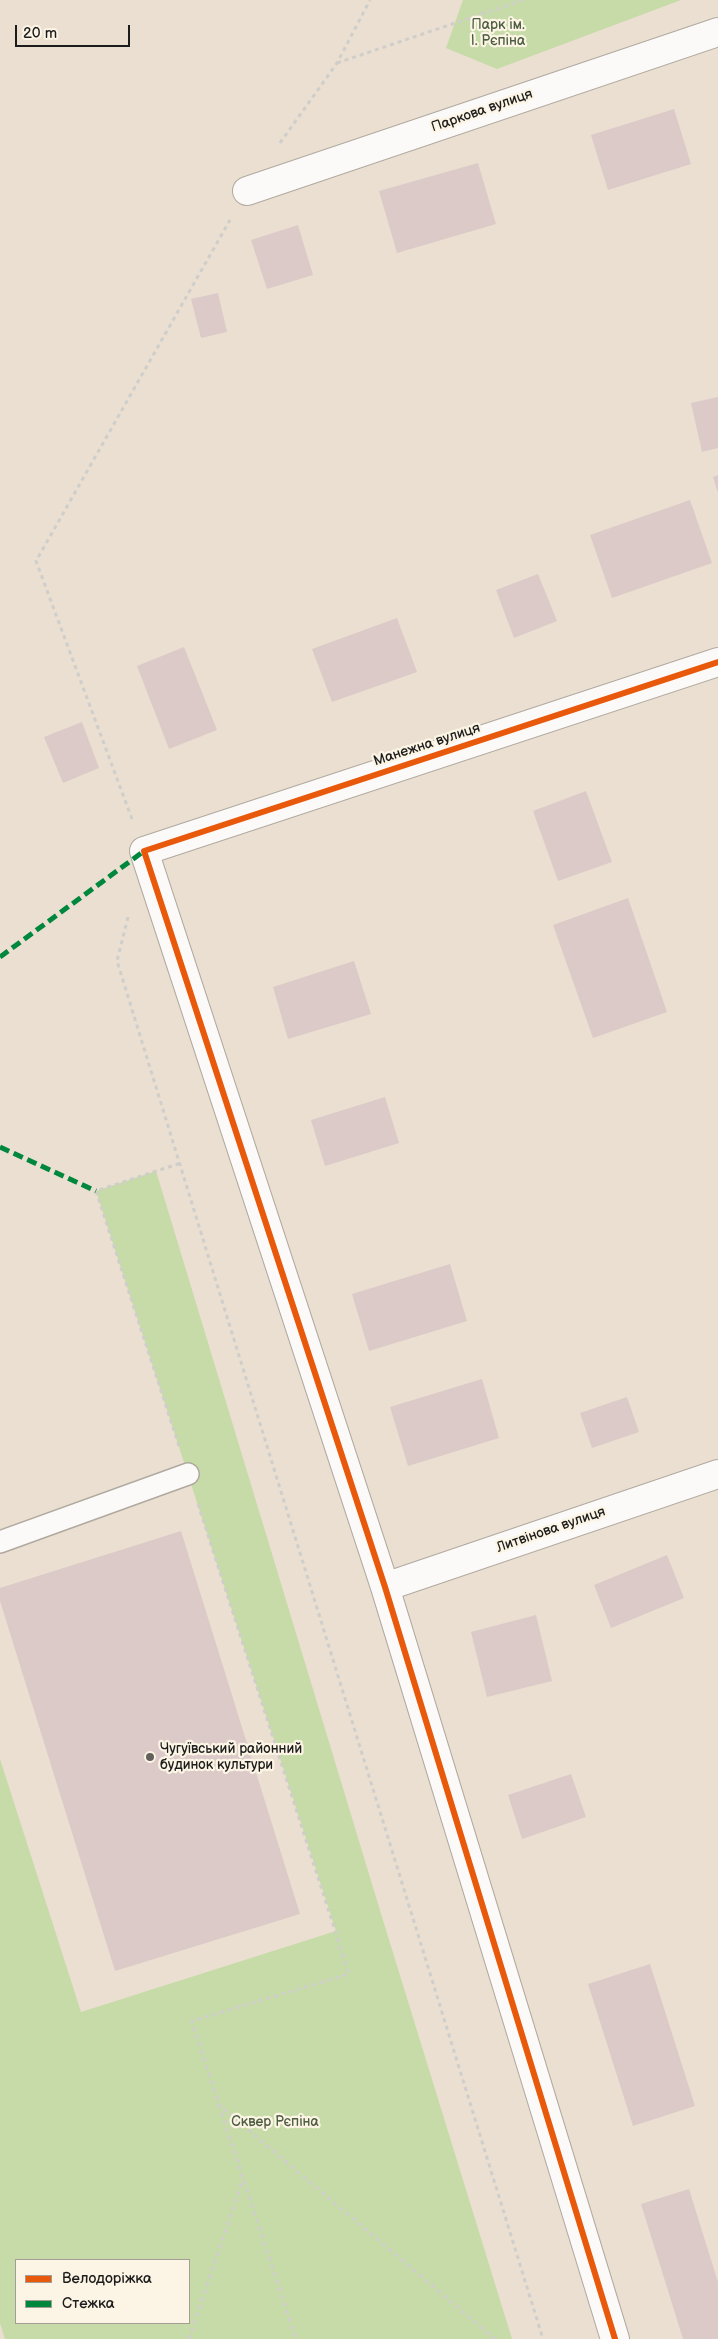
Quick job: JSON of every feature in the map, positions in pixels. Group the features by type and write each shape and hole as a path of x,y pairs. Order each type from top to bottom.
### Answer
{"street":[{"name":"Паркова вулиця","path":"247,191 718,32"},
{"name":"Манежна вулиця","path":"144,851 718,662"},
{"path":"144,851 385,1587 615,2339"},
{"name":"Литвінова вулиця","path":"385,1587 718,1474"}],"lane":[{"path":"0,1542 188,1474"}],"path":[{"path":"144,851 36,561 247,191 337,63 370,0"},
{"path":"337,63 523,0"},
{"path":"128,915 117,961 543,2339"},
{"path":"181,1163 96,1191 349,1974 192,2021 296,2339"},
{"path":"219,2104 495,2339"},
{"path":"188,2339 243,2179"}],"green space":[{"name":"Парк ім. І. Рєпіна","path":"463,0 681,0 497,69 446,48"},
{"name":"Сквер Рєпіна","path":"156,1171 512,2339 5,2339 0,2323 0,1759 81,2012 336,1931 96,1191"}],"building":[{"path":"674,109 691,164 608,190 591,135"},
{"path":"478,163 496,224 397,253 379,191"},
{"path":"298,225 313,275 267,289 251,240"},
{"path":"218,293 227,332 201,338 191,299"},
{"path":"718,397 718,448 702,452 691,403"},
{"path":"718,475 718,493 713,477"},
{"path":"690,500 712,563 612,598 590,535"},
{"path":"538,574 557,621 514,638 496,590"},
{"path":"397,618 417,672 332,702 312,649"},
{"path":"184,647 217,730 169,749 137,666"},
{"path":"82,722 99,768 63,783 44,737"},
{"path":"586,791 612,862 558,881 533,811"},
{"path":"628,898 667,1012 593,1038 553,925"},
{"path":"354,961 371,1014 288,1039 273,987"},
{"path":"385,1097 399,1143 325,1166 311,1120"},
{"path":"450,1264 467,1321 369,1351 352,1294"},
{"path":"482,1379 499,1438 408,1466 390,1407"},
{"path":"627,1397 639,1432 592,1448 580,1413"},
{"name":"Чугуївський районний будинок культури","path":"181,1531 300,1914 115,1971 0,1601 0,1588"},
{"path":"667,1555 684,1598 611,1628 594,1585"},
{"path":"536,1615 552,1681 487,1697 471,1632"},
{"path":"571,1774 586,1817 522,1839 508,1795"},
{"path":"650,1964 695,2106 633,2126 588,1984"},
{"path":"689,2189 718,2282 718,2339 683,2339 641,2204"}],"marked path":[{"path":"0,957 144,851"},
{"path":"0,1147 96,1191"}],"cycle path":[{"path":"615,2339 385,1587 144,851 718,662"}],"place":[{"name":"Чугуївський районний будинок культури","path":"150,1757"}]}
